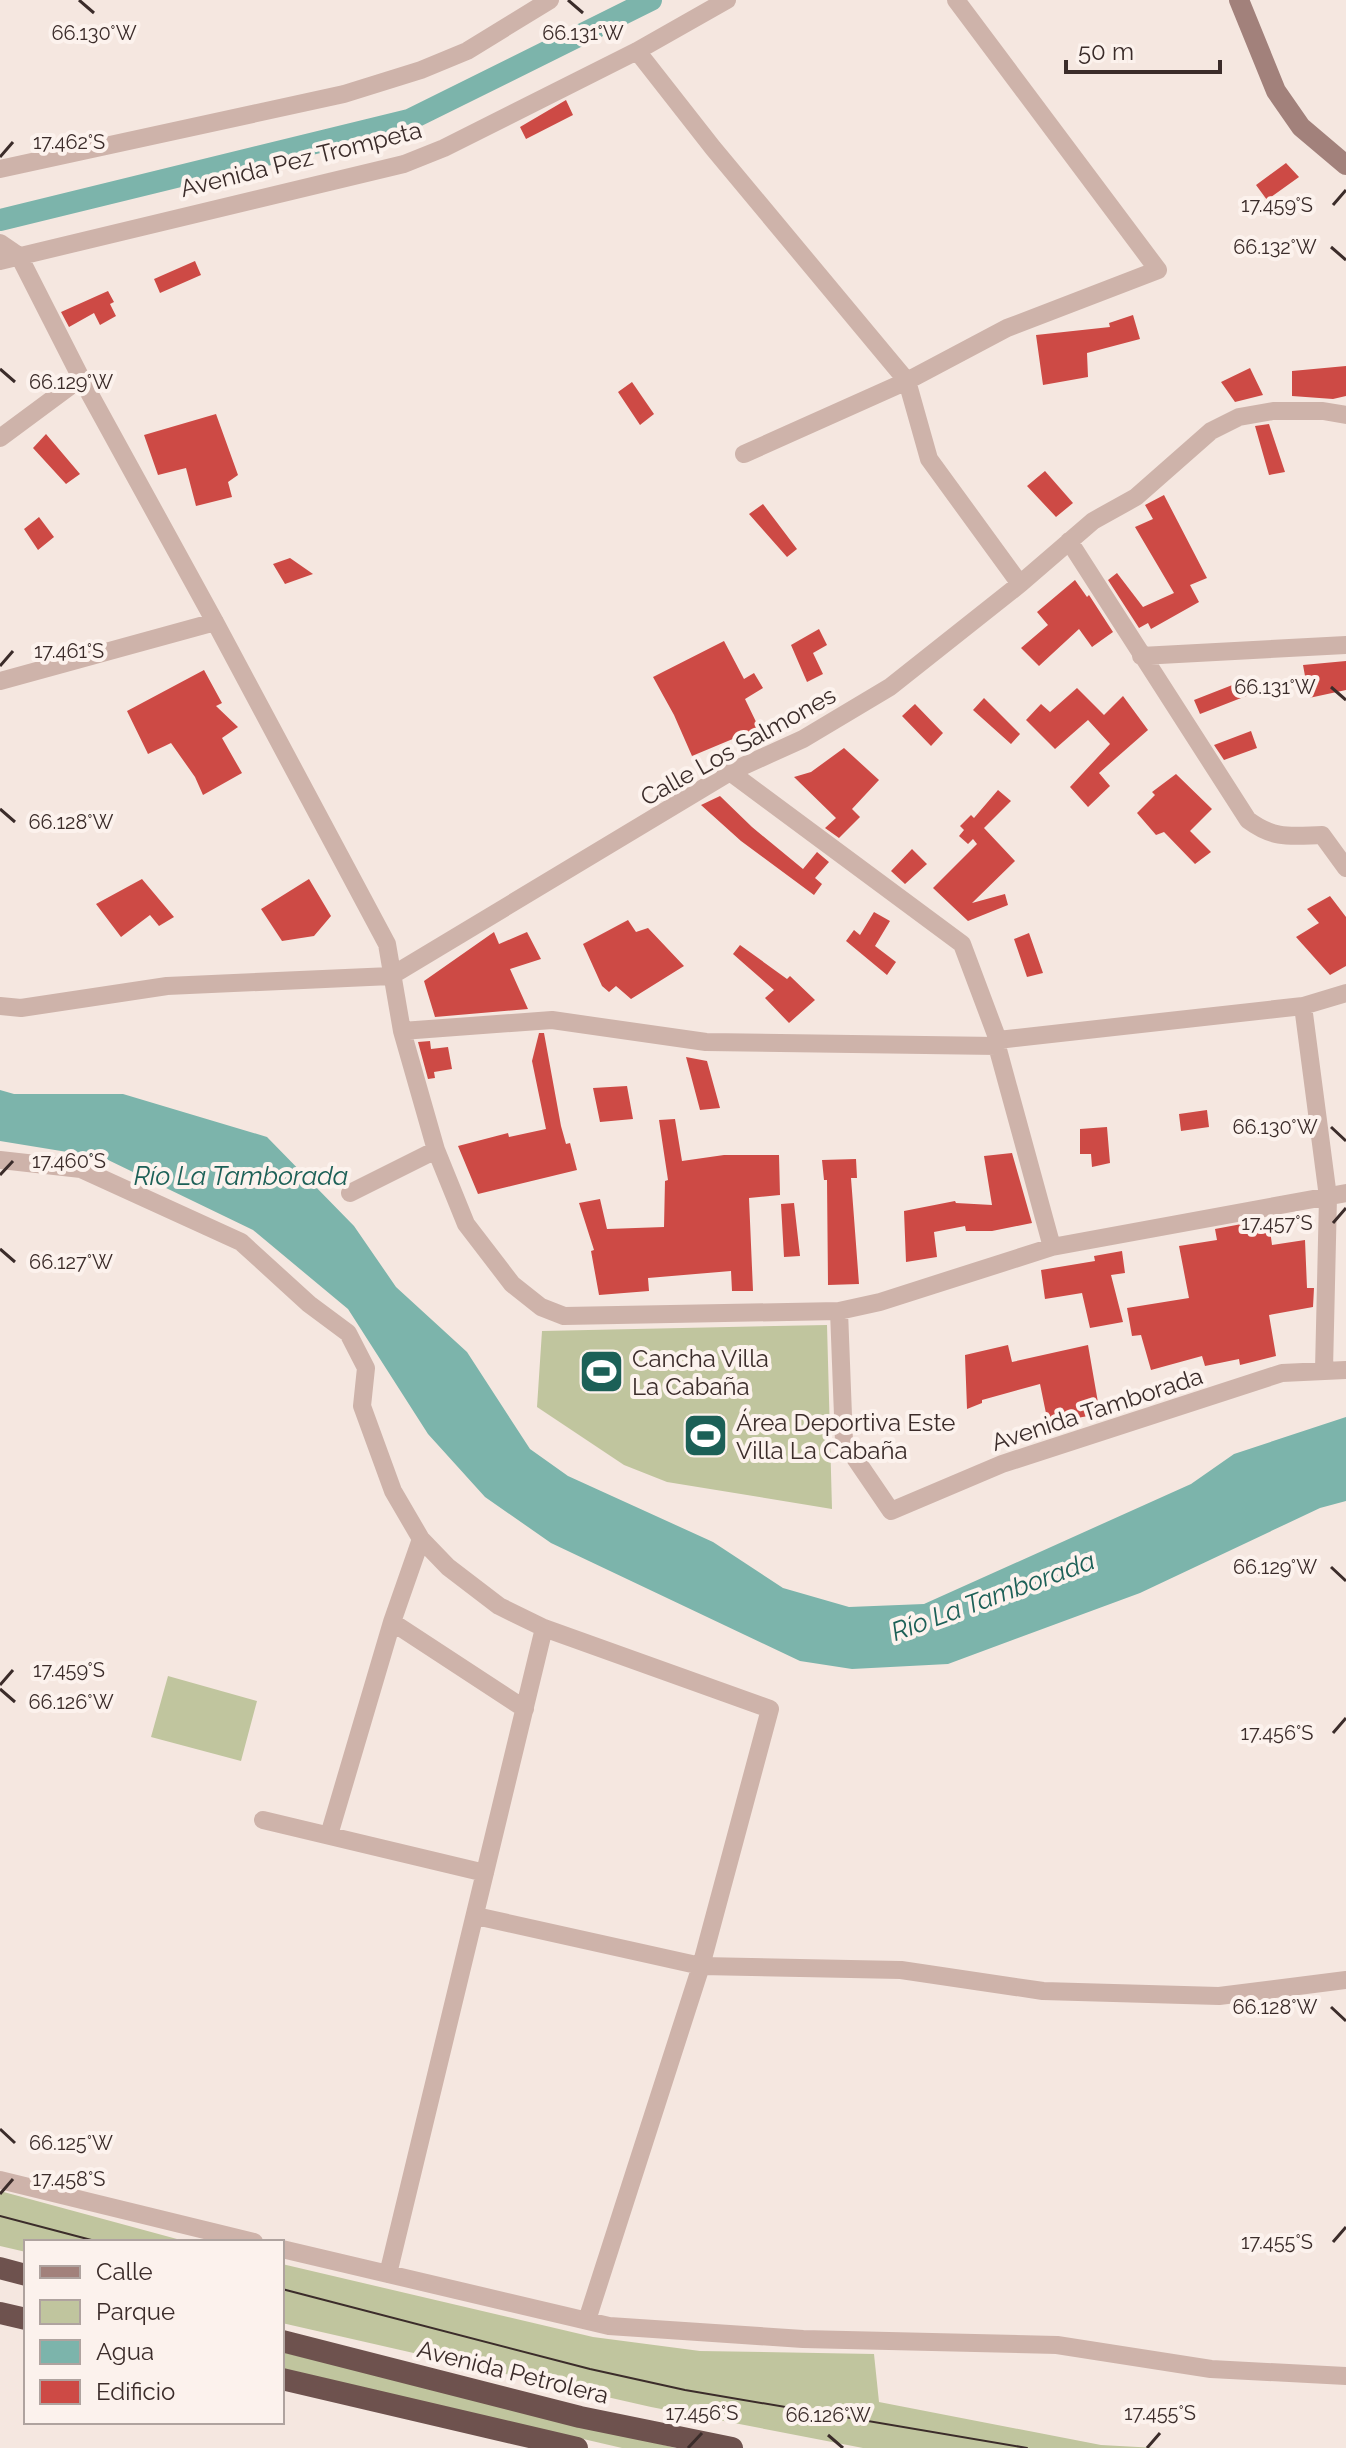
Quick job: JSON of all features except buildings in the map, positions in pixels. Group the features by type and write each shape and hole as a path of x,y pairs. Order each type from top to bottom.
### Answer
{"highway":[{"path":"0,2268 24,2274"},
{"path":"0,2313 24,2319"},
{"name":"Avenida Petrolera","path":"284,2342 580,2417 732,2448"},
{"path":"284,2379 577,2448"}],"main road":[{"path":"1239,0 1276,91 1301,127 1346,165"}],"street":[{"path":"0,169 344,94 421,70 479,44 550,0"},
{"name":"Avenida Pez Trompeta","path":"0,261 404,164 444,148 637,51 727,0"},
{"path":"744,454 907,381 1007,328 1158,270 956,0"},
{"path":"637,51 713,148 907,381 929,459 1020,584"},
{"path":"0,243 19,256 81,378 387,944 402,1031 436,1150 466,1224 512,1284 541,1307 564,1316 839,1311 880,1302 1052,1247 1337,1195"},
{"path":"0,438 81,378"},
{"name":"Calle Los Salmones","path":"0,1006 21,1008 167,986 391,976 730,772 803,739 890,687 1020,584 1093,521 1136,497 1211,431 1239,417 1273,411 1323,411 1346,415"},
{"path":"1069,541 1248,820 1280,837 1322,835 1346,868"},
{"path":"0,681 215,622"},
{"path":"1141,656 1346,645"},
{"path":"730,772 962,944 998,1043 1052,1247"},
{"path":"402,1031 552,1020 706,1042 998,1043 1303,1006 1346,993"},
{"path":"1303,1006 1337,1195 1324,1370"},
{"path":"350,1193 436,1150"},
{"path":"0,1160 81,1169 241,1242 309,1304 348,1333 366,1368 362,1406 393,1491 421,1539 448,1567 499,1606 544,1628 770,1709 701,1966 587,2320"},
{"name":"Avenida Tamborada","path":"839,1311 844,1442 891,1511 1002,1464 1282,1373 1346,1370"},
{"path":"329,1835 392,1622 421,1539"},
{"path":"392,1622 525,1709"},
{"path":"388,2274 544,1628"},
{"path":"263,1820 485,1873"},
{"path":"476,1916 701,1966 901,1970 1043,1991 1219,1996 1346,1980"},
{"path":"0,2180 246,2240"},
{"path":"284,2249 609,2326 803,2339 1057,2345 1211,2369 1346,2376"}],"green space":[{"name":"Área Deportiva Este Villa La Cabaña","path":"827,1325 832,1509 667,1482 624,1465 537,1407 542,1331"},
{"path":"168,1676 257,1701 241,1761 151,1737"},
{"path":"0,2191 181,2240 24,2240 24,2252 0,2246"},
{"path":"284,2264 593,2337 700,2351 874,2354 879,2402 1101,2445 1157,2448 863,2448 651,2407 284,2323"},
{"path":"284,2352 676,2448 622,2448 284,2369"}],"water":[{"name":"Río La Tamborada","path":"0,1090 14,1094 123,1094 267,1137 354,1226 396,1287 467,1352 530,1449 568,1476 713,1542 783,1588 849,1607 924,1604 1191,1484 1234,1454 1346,1417 1346,1501 1320,1508 1140,1593 948,1664 852,1669 800,1661 551,1543 485,1497 428,1434 348,1309 253,1230 104,1158 0,1141"}],"waterway":[{"path":"0,220 409,120 651,0"}],"tram line":[{"path":"0,2216 91,2240"},
{"path":"284,2290 590,2369 685,2390 1027,2448"}],"place":[{"name":"Cancha Villa La Cabaña","path":"601,1372"},
{"name":"Área Deportiva Este Villa La Cabaña","path":"705,1436"}]}
